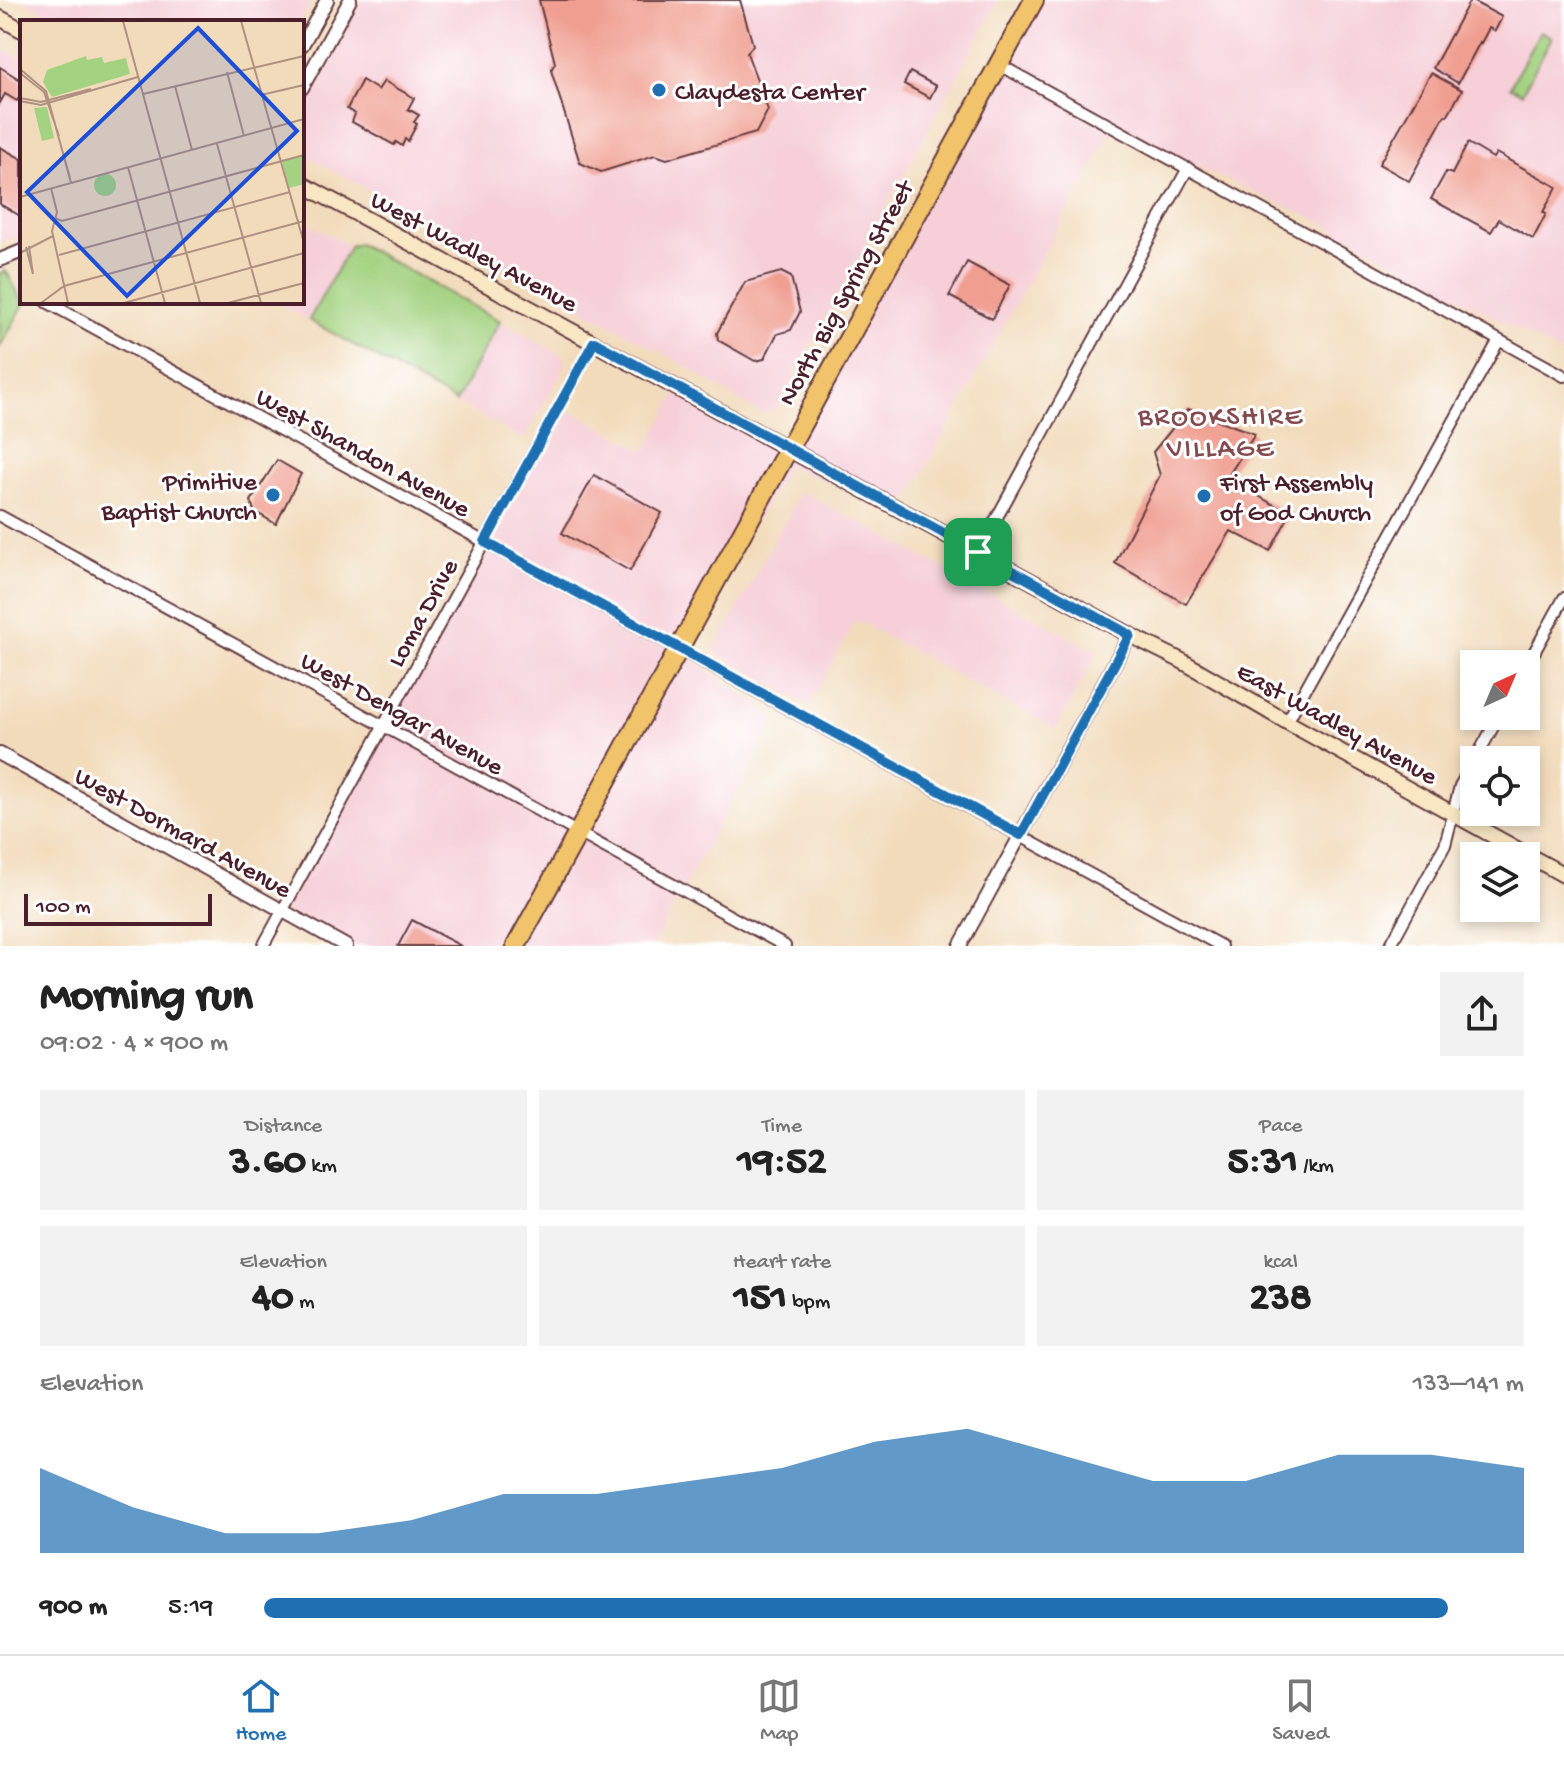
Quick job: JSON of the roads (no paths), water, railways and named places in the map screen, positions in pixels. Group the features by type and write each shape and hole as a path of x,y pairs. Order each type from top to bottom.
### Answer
{"highway":[{"name":"North Big Spring Street","path":"516,946 1034,0"}],"main road":[{"path":"0,18 20,29"},
{"name":"West Wadley Avenue","path":"304,185 1130,635"},
{"name":"East Wadley Avenue","path":"1130,635 1182,661 1564,875"}],"street":[{"path":"304,41 327,0"},
{"path":"304,84 350,0"},
{"path":"998,64 1564,376"},
{"path":"978,552 1188,168"},
{"path":"0,260 20,256"},
{"name":"West Shandon Avenue","path":"51,304 1221,946"},
{"path":"1287,722 1499,340"},
{"name":"Loma Drive","path":"263,946 594,342"},
{"name":"West Dengar Avenue","path":"0,516 785,946"},
{"path":"1537,650 1561,611 1564,598"},
{"path":"960,946 1130,635"},
{"name":"West Dormard Avenue","path":"0,754 346,946"},
{"path":"1390,946 1445,845 1460,786"}],"place":[{"name":"Claydesta Center","path":"659,90"},
{"name":"Primitive Baptist Church","path":"273,495"},
{"name":"First Assembly of God Church","path":"1204,496"}],"district":[{"name":"BROOKSHIRE VILLAGE","path":"1221,430"}]}
